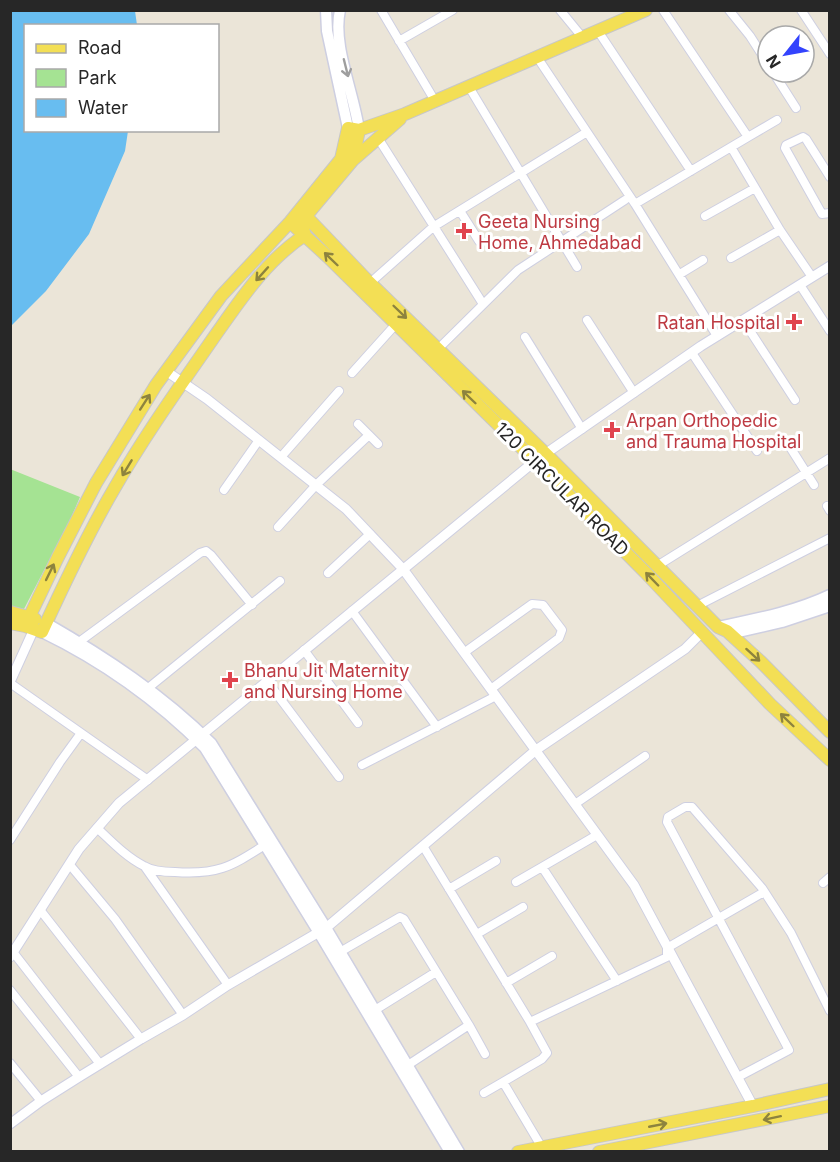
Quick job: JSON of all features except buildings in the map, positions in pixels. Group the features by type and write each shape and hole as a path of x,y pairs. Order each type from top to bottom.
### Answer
{"main road":[{"path":"35,625 112,491 183,381 246,293 287,246 305,235 301,222 303,213 341,159 353,128 327,31 326,10"},
{"path":"340,10 337,24 353,128 353,160"},
{"path":"353,128 405,114 646,10"},
{"path":"35,625 96,483 123,436 166,371 221,296 290,222 303,213 353,160 405,114"},
{"name":"120 CIRCULAR ROAD","path":"303,213 541,457 770,704 830,760"},
{"name":"120 CIRCULAR ROAD","path":"290,222 396,324 657,566 718,627 730,634 761,662 830,732"},
{"path":"702,632 780,613 830,595"},
{"path":"711,642 730,634 782,622 830,606"},
{"path":"10,612 116,675 184,727 211,743 322,929 450,1152"},
{"path":"10,622 35,625 79,642 120,668 189,721 265,845 340,952 459,1152"},
{"path":"518,1152 830,1089"},
{"path":"606,1151 830,1106"}],"street":[{"path":"381,10 435,101"},
{"path":"399,41 453,10"},
{"path":"560,10 583,38"},
{"path":"663,10 748,137"},
{"path":"729,10 756,45"},
{"path":"801,10 830,54"},
{"path":"598,31 691,171"},
{"path":"820,40 830,34"},
{"path":"537,57 635,204 717,336"},
{"path":"781,84 796,108"},
{"path":"469,87 577,267"},
{"path":"635,204 777,120"},
{"path":"370,283 433,227 587,132"},
{"path":"830,177 802,137 786,145 785,148 822,214 830,213"},
{"path":"378,138 483,304"},
{"path":"731,147 780,230 812,278"},
{"path":"705,216 755,188"},
{"path":"438,349 518,270 625,200"},
{"path":"460,211 479,241"},
{"path":"731,258 780,230"},
{"path":"680,274 703,260"},
{"path":"100,1064 12,955 79,849 119,803 541,457 717,336 830,266"},
{"path":"800,285 830,331"},
{"path":"587,320 634,393"},
{"path":"743,320 795,400"},
{"path":"352,374 396,324"},
{"path":"525,337 582,429"},
{"path":"692,353 758,451"},
{"path":"166,371 183,381 346,509 403,569 634,885 753,1106"},
{"path":"281,457 339,391"},
{"path":"358,424 378,444"},
{"path":"278,528 316,485 369,435"},
{"path":"224,490 259,440"},
{"path":"790,447 814,485"},
{"path":"657,566 830,458"},
{"path":"328,573 370,534"},
{"path":"697,606 830,538"},
{"path":"79,642 200,553 206,551 252,605"},
{"path":"147,689 280,581"},
{"path":"362,765 437,727 493,692 559,638 562,630 543,605 532,604 465,652"},
{"path":"352,611 437,727"},
{"path":"35,625 10,683 148,780"},
{"path":"10,1124 79,1077 322,929 536,750 685,649 702,632"},
{"path":"685,649 711,642"},
{"path":"304,650 358,723"},
{"path":"267,681 339,777"},
{"path":"10,840 81,733"},
{"path":"575,804 645,756"},
{"path":"738,1077 789,1050 667,822 668,817 685,807 692,807 765,892 791,933 830,1011"},
{"path":"97,828 128,856 145,867 167,872 194,874 217,871 231,866 265,845"},
{"path":"516,882 597,835"},
{"path":"423,846 547,1053 542,1059 484,1094"},
{"path":"449,889 496,861"},
{"path":"70,865 115,919 183,1015"},
{"path":"145,867 228,985"},
{"path":"542,867 617,981"},
{"path":"667,948 765,892"},
{"path":"477,934 523,907"},
{"path":"41,911 141,1039"},
{"path":"340,952 400,917 404,919 485,1054"},
{"path":"530,1022 667,957 667,948"},
{"path":"506,983 552,956"},
{"path":"375,1010 436,972"},
{"path":"10,990 79,1077"},
{"path":"408,1065 469,1025"},
{"path":"10,1063 41,1101"},
{"path":"503,1082 541,1146"},
{"path":"621,1131 625,1149"},
{"path":"606,1135 606,1151"}],"green space":[{"path":"10,469 80,497 24,609 11,606"}],"water":[{"path":"11,10 135,11 137,24 24,24 24,132 128,132 125,151 89,234 46,291 11,326"}],"place":[{"name":"Geeta Nursing Home, Ahmedabad","path":"464,231"},
{"name":"Ratan Hospital","path":"794,322"},
{"name":"Arpan Orthopedic and Trauma Hospital","path":"612,430"},
{"name":"Bhanu Jit Maternity and Nursing Home","path":"230,680"}]}
